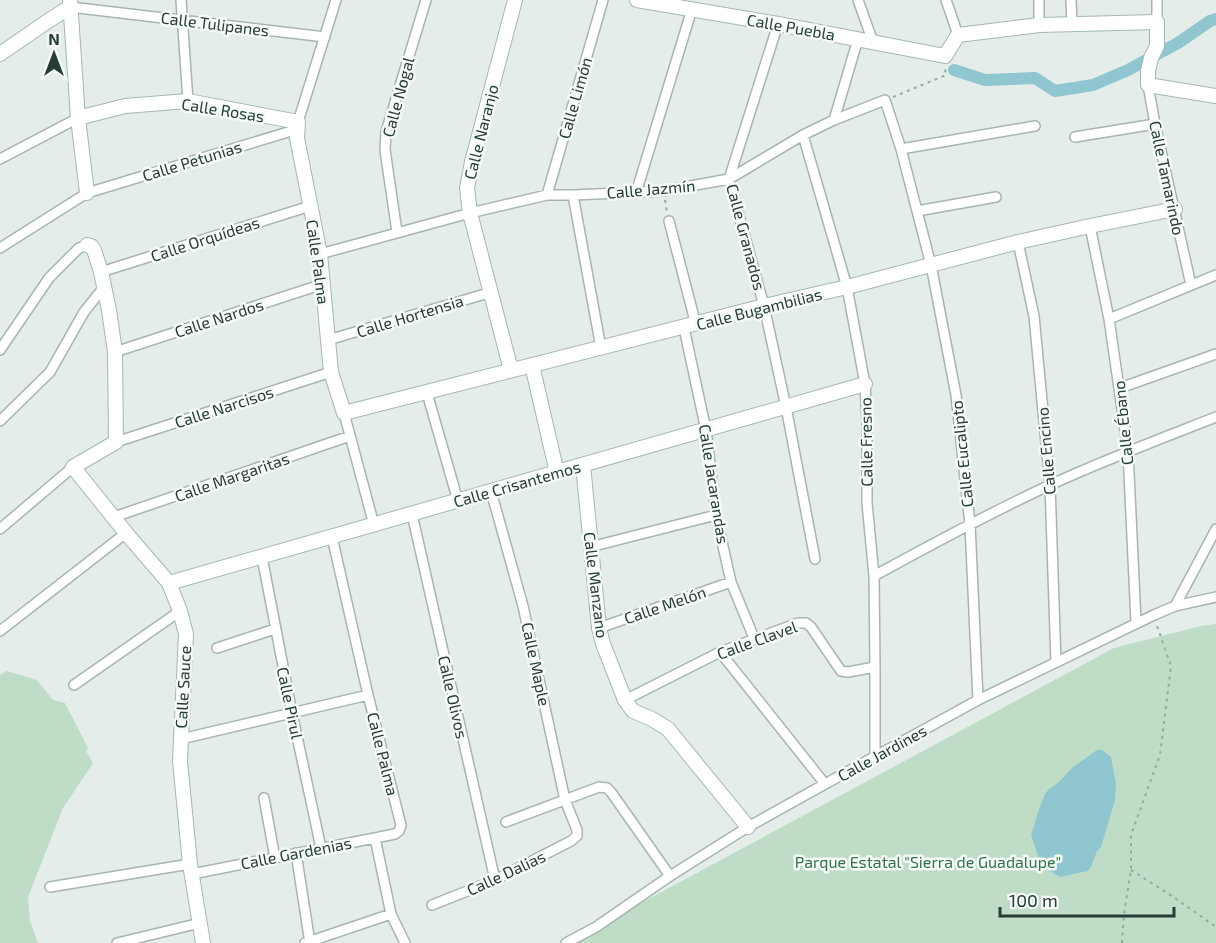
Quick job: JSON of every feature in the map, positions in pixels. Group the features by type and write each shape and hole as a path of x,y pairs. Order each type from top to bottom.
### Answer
{"street":[{"path":"181,0 188,101"},
{"name":"Calle Palma","path":"336,0 298,125 297,138 320,254 331,372 374,525"},
{"name":"Calle Nogal","path":"398,232 385,150 386,132 426,0"},
{"name":"Calle Naranjo","path":"511,370 470,213 467,188 515,0"},
{"name":"Calle Limón","path":"547,195 603,0"},
{"name":"Calle Puebla","path":"637,0 945,56"},
{"path":"858,0 873,42"},
{"path":"946,0 958,35"},
{"path":"1039,0 1039,25"},
{"path":"1071,0 1072,24"},
{"path":"958,35 1039,25 1158,22 1157,0"},
{"path":"0,54 70,3"},
{"path":"70,3 78,118 87,193"},
{"name":"Calle Tulipanes","path":"70,3 183,20 325,37"},
{"path":"636,193 692,9"},
{"name":"Calle Tamarindo","path":"1158,22 1158,46 1151,58 1148,85 1191,285"},
{"name":"Calle Granados","path":"778,24 729,179 764,306 815,559"},
{"path":"945,56 958,35"},
{"path":"834,120 858,39"},
{"path":"1148,85 1216,96"},
{"name":"Calle Jazmín","path":"320,254 470,213 547,195 663,191 729,179 803,135 885,100"},
{"name":"Calle Eucalipto","path":"885,100 931,265 956,394 970,524 978,700"},
{"name":"Calle Rosas","path":"78,118 125,106 188,101 298,125"},
{"path":"0,159 78,118"},
{"path":"1075,137 1155,124"},
{"name":"Calle Petunias","path":"0,248 87,193 298,125"},
{"path":"900,149 1035,126"},
{"name":"Calle Fresno","path":"803,135 847,287 865,384 867,503 874,576 875,757"},
{"path":"573,195 601,348"},
{"path":"917,211 996,197"},
{"name":"Calle Orquídeas","path":"101,272 310,206"},
{"name":"Calle Bugambilias","path":"344,413 1018,242 1174,209"},
{"name":"Calle Jacarandas","path":"669,221 690,326 716,515 731,582 754,638"},
{"name":"Calle Ébano","path":"1090,226 1109,319 1128,451 1136,622"},
{"name":"Calle Encino","path":"1018,242 1034,316 1050,485 1056,662"},
{"path":"0,350 49,278 79,248 91,246 101,272 115,352 116,442 73,467 0,529"},
{"path":"1109,319 1216,275"},
{"name":"Calle Nardos","path":"115,352 323,284"},
{"path":"0,421 50,372 84,312 104,287"},
{"name":"Calle Hortensia","path":"328,340 492,292"},
{"path":"1120,388 1216,354"},
{"path":"532,365 557,473"},
{"name":"Calle Narcisos","path":"116,442 331,372"},
{"name":"Calle Crisantemos","path":"169,584 865,384"},
{"path":"428,393 458,501"},
{"path":"874,576 970,524 1050,485 1128,451 1216,417"},
{"name":"Calle Margaritas","path":"114,518 350,436"},
{"name":"Calle Manzano","path":"583,465 599,628 625,700"},
{"name":"Calle Sauce","path":"73,467 169,584 180,611 186,634 180,761 191,869 203,943"},
{"name":"Calle Maple","path":"491,491 523,606 565,800 577,830 577,836"},
{"name":"Calle Olivos","path":"412,514 495,880"},
{"path":"590,547 716,515"},
{"path":"1174,606 1216,529"},
{"path":"0,631 126,533"},
{"name":"Calle Palma","path":"332,537 368,695 401,825 399,831"},
{"name":"Calle Pirul","path":"262,557 321,848"},
{"name":"Calle Melón","path":"599,628 731,582"},
{"name":"Calle Jardines","path":"566,943 596,927 670,876 748,827 978,700 1136,622 1174,606 1216,597"},
{"path":"74,685 180,611"},
{"name":"Calle Clavel","path":"625,700 720,652 798,623 806,623 811,627 842,671 875,667"},
{"path":"217,648 276,629"},
{"path":"720,652 825,784"},
{"path":"181,739 368,695"},
{"path":"625,700 633,711 668,729 748,827"},
{"path":"506,822 599,787 607,788 670,876"},
{"path":"264,798 275,858"},
{"name":"Calle Gardenias","path":"50,887 275,858 395,834 399,831"},
{"name":"Calle Dalias","path":"432,905 495,880 577,836"},
{"path":"375,838 391,914 405,943"},
{"path":"296,854 308,943 391,914"},
{"path":"117,943 200,923"}],"path":[{"path":"885,100 946,75 945,56"},
{"path":"663,191 669,221"},
{"path":"1122,943 1131,870 1131,835 1160,755 1171,666 1154,615"},
{"path":"1131,870 1216,927"}],"green space":[{"name":"Parque Estatal \"Sierra de Guadalupe\"","path":"1216,624 1216,943 567,943 1114,648"},
{"path":"7,671 37,680 53,700 65,703 88,748 86,751 93,763 63,808 28,897 30,921 38,943 0,943 0,675"}],"water":[{"path":"1097,750 1102,750 1111,757 1116,784 1115,800 1101,847 1091,867 1087,871 1061,877 1047,869 1038,856 1031,835 1045,794 1073,767"}],"waterway":[{"path":"954,70 985,80 1035,78 1055,91 1093,85 1128,70 1216,19"}]}
